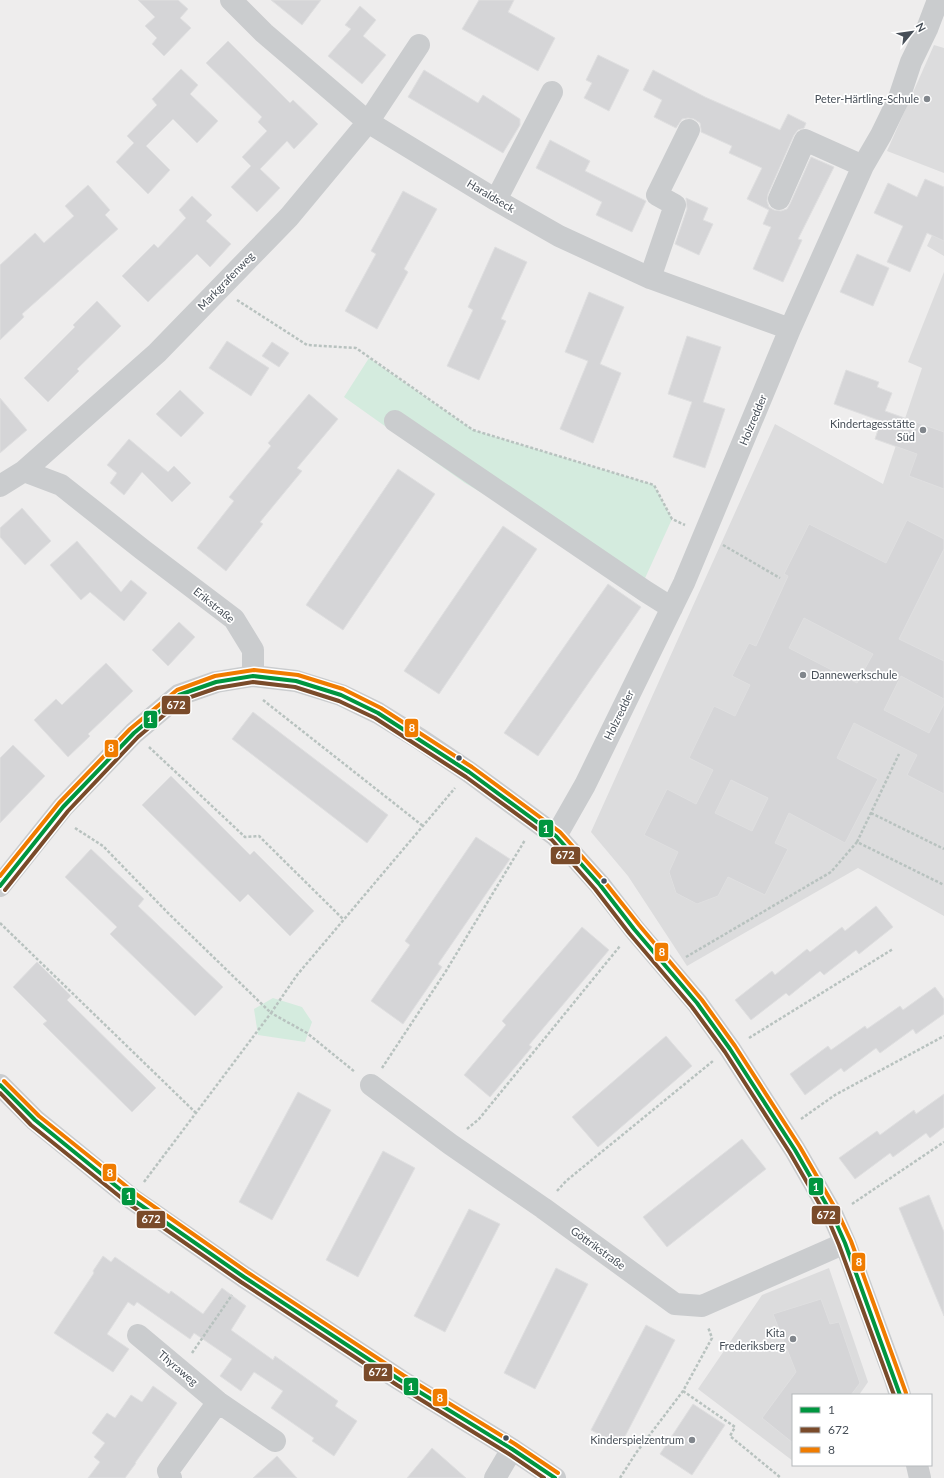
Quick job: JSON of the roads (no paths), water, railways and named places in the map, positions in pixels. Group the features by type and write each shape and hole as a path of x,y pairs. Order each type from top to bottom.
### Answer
{"street":[{"name":"Haraldseck","path":"231,0 264,33 368,122 496,200 559,236 650,278 790,329"},
{"name":"Holzredder","path":"556,836 585,785 672,608 705,534 790,329 863,166 881,135 899,98 911,62 927,29 938,0"},
{"name":"Markgrafenweg","path":"0,486 24,471 157,353 289,217 368,122 419,45"},
{"path":"496,200 552,92"},
{"path":"650,278 675,206 657,195 689,130"},
{"path":"779,199 805,140 863,166"},
{"path":"395,422 672,608"},
{"name":"Erikstraße","path":"24,471 61,485 234,619 253,650 253,676"},
{"path":"0,886 56,816 134,733 179,696 216,682 253,676 296,681 341,695 378,713 469,772 556,836 600,884 634,929 697,1003 730,1049 783,1132 833,1216 846,1243 900,1394"},
{"path":"0,1085 35,1120 132,1198 244,1277 400,1380 555,1478"},
{"name":"Göttrikstraße","path":"371,1085 450,1144 543,1208 675,1304 702,1306 846,1243"},
{"name":"Thyraweg","path":"138,1335 218,1402 275,1441"},
{"path":"171,1478 168,1471 218,1402"},
{"path":"495,1478 512,1450"},
{"path":"917,1466 920,1478"}],"place":[{"name":"Peter-Härtling-Schule","path":"927,99"},
{"name":"Kindertagesstätte Süd","path":"923,430"},
{"name":"Dannewerkschule","path":"803,675"},
{"name":"Kita Frederiksberg","path":"793,1339"},
{"name":"Kinderspielzentrum","path":"692,1440"}]}
